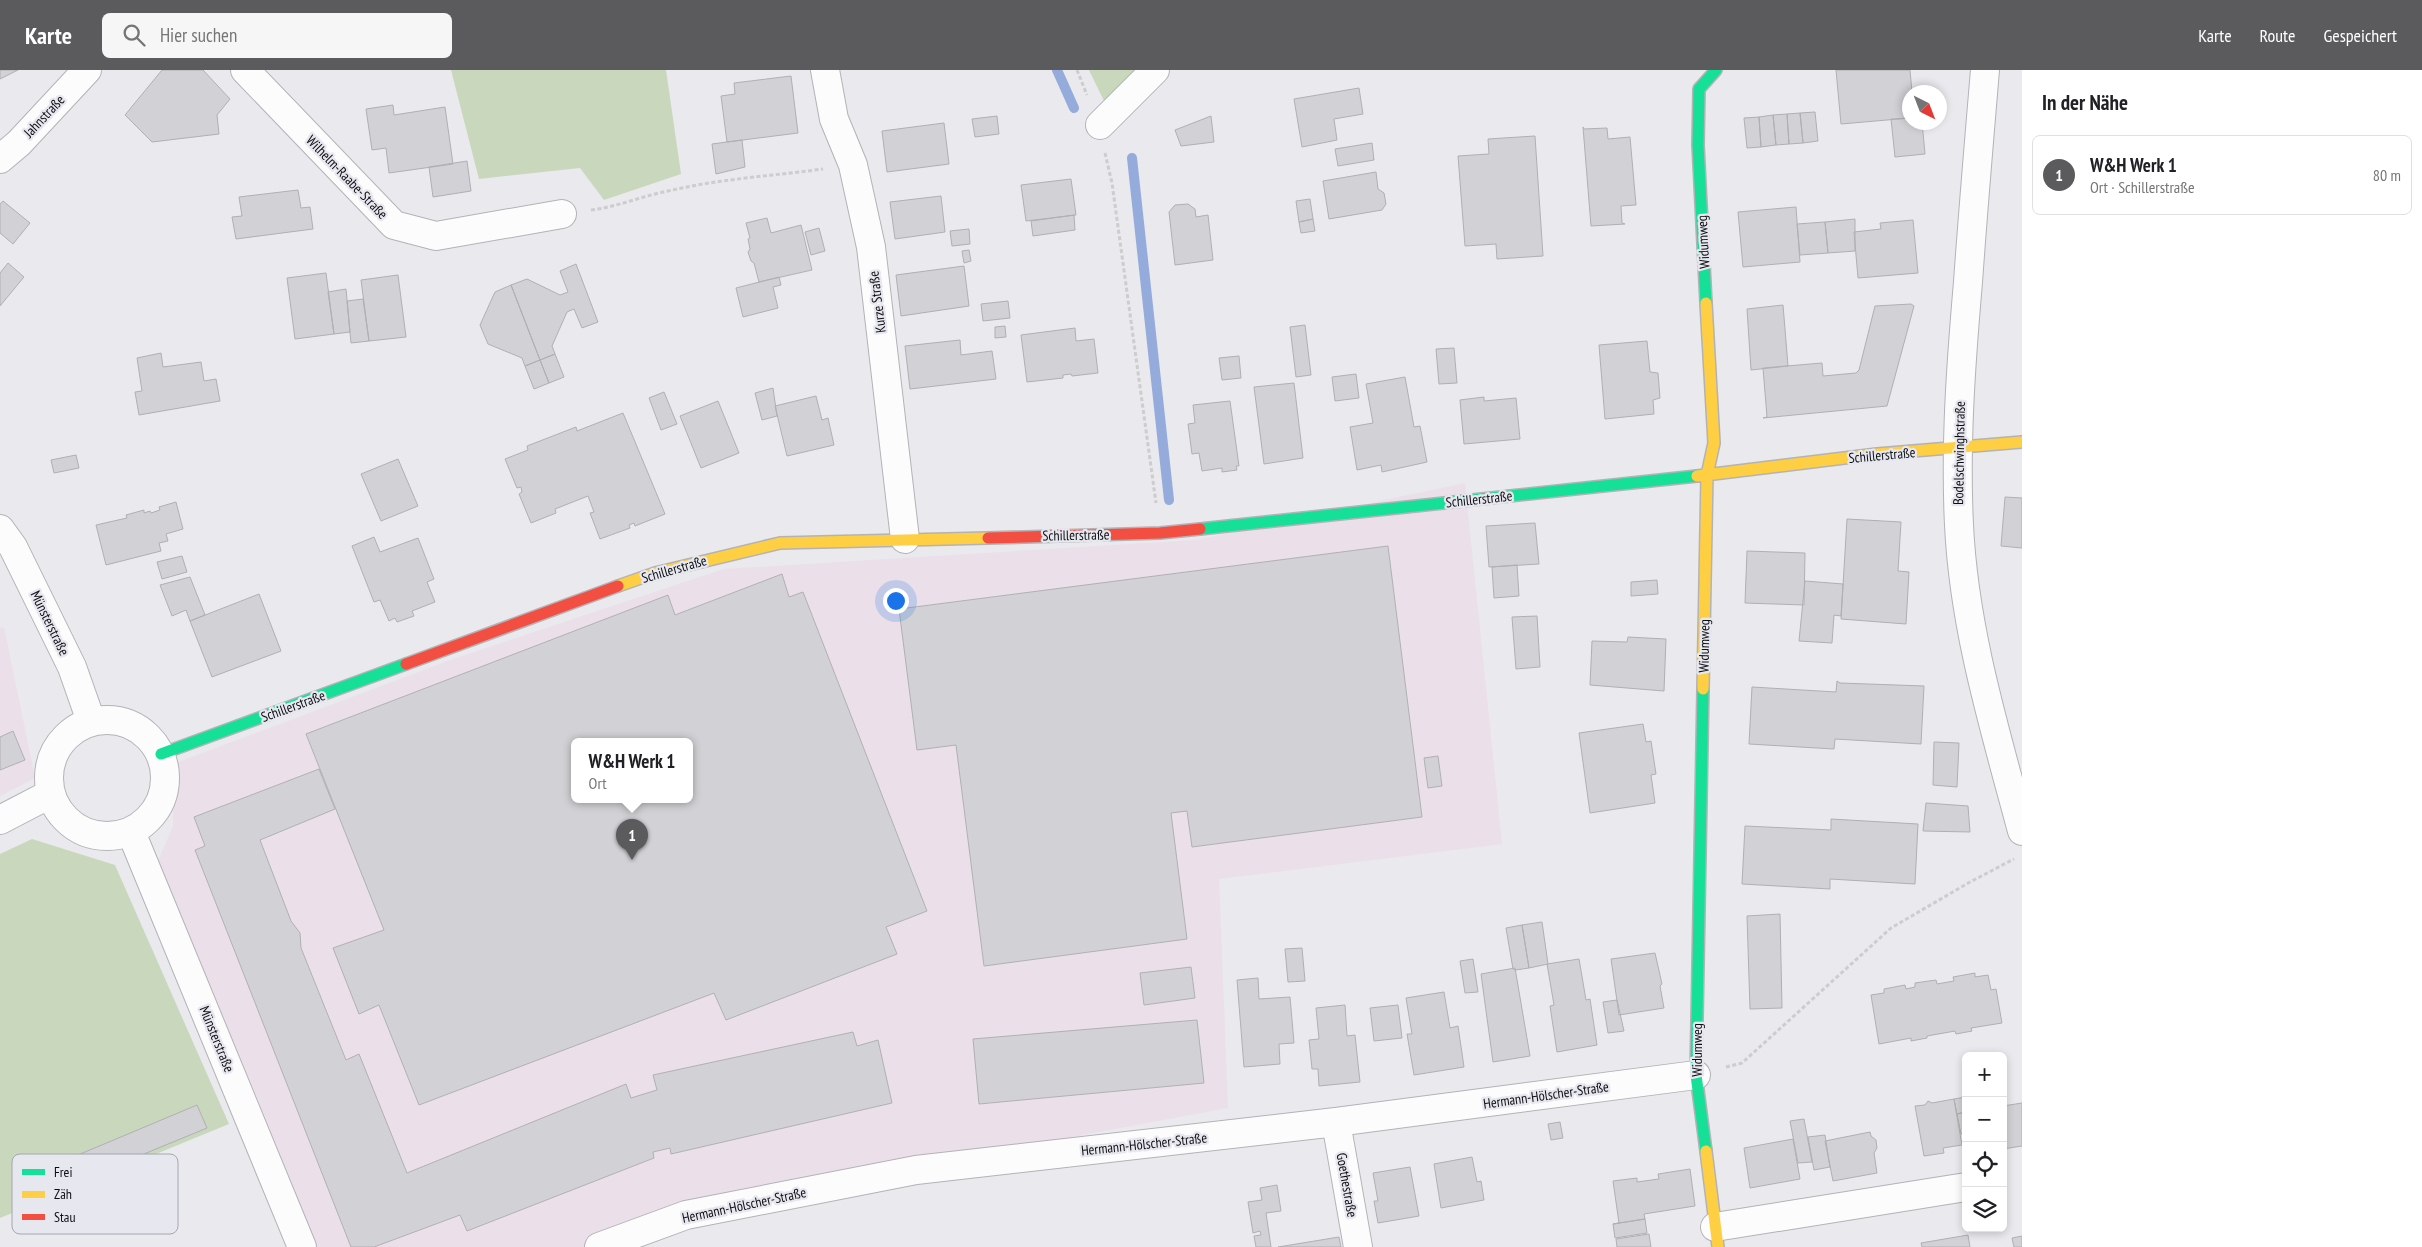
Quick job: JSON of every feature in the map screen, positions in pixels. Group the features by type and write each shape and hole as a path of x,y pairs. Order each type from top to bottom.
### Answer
{"street":[{"name":"Jahnstraße","path":"0,160 19,143 87,70"},
{"name":"Wilhelm-Raabe-Straße","path":"245,70 394,224 436,236 562,214"},
{"name":"Kurze Straße","path":"825,70 834,120 853,165 871,247 904,538"},
{"path":"1100,125 1155,70"},
{"name":"Widumweg","path":"1716,70 1699,89 1698,145 1714,443 1708,475 1696,1075 1716,1237 1962,1187"},
{"name":"Bodelschwinghstraße","path":"1985,70 1961,371 1958,448 1961,544 1964,580 1980,675 2022,831"},
{"name":"Schillerstraße","path":"161,754 654,573 780,543 904,538 1160,533 1708,475 1877,454 2022,442"},
{"name":"Münsterstraße","path":"0,529 13,547 72,667 91,721"},
{"path":"111,720 132,725 149,737 161,754 166,774 162,797 153,815 131,832 112,837 82,832 65,820 50,794 48,773 56,747 70,732 91,721 111,720"},
{"path":"0,820 50,794"},
{"name":"Münsterstraße","path":"131,832 302,1247"},
{"name":"Hermann-Hölscher-Straße","path":"599,1247 686,1215 916,1170 1336,1122 1696,1075"},
{"name":"Goethestraße","path":"1336,1122 1358,1247"}],"path":[{"path":"1077,70 1100,125 1112,183 1160,533"},
{"path":"562,214 606,208 667,191 703,184 853,165"},
{"path":"1696,1075 1742,1063 1891,928 1970,882 2022,856"}],"shaded area":[{"path":"1465,483 1502,844 1219,879 1228,1108 687,1208 584,1247 315,1247 158,861 173,826 173,764 456,658 724,569 1196,540"},
{"path":"4,627 35,778 0,796 0,628"}],"green space":[{"path":"451,70 666,70 681,174 604,200 580,168 479,179"},
{"path":"1089,70 1141,70 1106,105"},
{"path":"32,839 115,865 229,1124 156,1154 12,1154 12,1213 0,1218 0,854"}],"building":[{"path":"0,70 18,70 0,79"},
{"path":"162,70 203,70 230,99 217,115 219,134 152,142 125,115"},
{"path":"1836,70 1910,70 1911,85 1902,85 1902,119 1841,124"},
{"path":"791,76 798,133 727,142 721,96 735,94 734,83"},
{"path":"1359,88 1363,114 1334,119 1337,140 1302,147 1294,99"},
{"path":"393,105 394,115 445,107 453,164 389,173 386,148 372,150 366,109"},
{"path":"1815,112 1818,141 1803,143 1800,113"},
{"path":"1800,113 1803,143 1789,144 1787,114"},
{"path":"1787,114 1789,144 1776,145 1773,115"},
{"path":"1773,115 1776,145 1761,147 1759,117"},
{"path":"997,116 999,134 975,137 972,119"},
{"path":"1211,116 1214,142 1181,146 1175,130"},
{"path":"1759,117 1761,147 1747,148 1744,118"},
{"path":"1902,118 1902,130 1923,130 1925,154 1895,157 1891,119"},
{"path":"944,123 949,164 887,172 882,131"},
{"path":"1583,127 1584,129 1607,128 1608,139 1630,137 1636,205 1621,206 1622,223 1625,224 1591,226"},
{"path":"1535,136 1543,256 1497,259 1496,244 1465,246 1458,156 1489,154 1488,139"},
{"path":"742,140 745,167 716,174 712,144"},
{"path":"1372,143 1374,160 1338,166 1335,149"},
{"path":"467,161 471,191 433,197 429,167"},
{"path":"1376,172 1378,189 1384,193 1386,204 1382,210 1329,219 1323,181"},
{"path":"1071,179 1076,215 1026,221 1021,185"},
{"path":"298,190 301,208 310,207 313,229 236,239 232,217 242,216 239,197"},
{"path":"941,196 945,232 895,239 890,202"},
{"path":"1310,199 1313,219 1299,222 1296,201"},
{"path":"3,201 30,223 13,244 0,233 0,204"},
{"path":"1188,204 1195,209 1196,217 1208,215 1213,260 1175,265 1169,212 1175,205"},
{"path":"1796,207 1800,262 1743,267 1738,212"},
{"path":"1074,215 1075,230 1033,236 1031,221"},
{"path":"767,218 771,233 801,225 812,270 759,282 754,263 751,261 748,252 750,249 748,239 750,238 746,223"},
{"path":"1313,219 1315,231 1301,233 1299,222"},
{"path":"1855,219 1855,251 1828,253 1825,222"},
{"path":"1913,220 1918,273 1858,278 1854,232 1881,229 1880,223"},
{"path":"1825,222 1828,253 1800,255 1797,224"},
{"path":"819,228 825,251 811,255 805,232"},
{"path":"969,229 970,244 952,246 950,231"},
{"path":"969,250 971,261 964,263 962,251"},
{"path":"8,263 24,277 0,306 0,273"},
{"path":"576,264 598,322 582,328 574,309 567,312 552,346 555,354 540,360 511,285 527,279 560,295 568,292 560,271"},
{"path":"964,266 969,306 901,316 896,275"},
{"path":"326,273 334,334 295,339 287,278"},
{"path":"398,275 406,337 369,341 361,280"},
{"path":"779,277 781,285 773,287 778,308 743,317 736,288"},
{"path":"511,285 540,360 525,366 522,358 488,344 480,325 495,292"},
{"path":"346,289 350,332 334,334 328,292"},
{"path":"363,299 369,341 351,343 347,301"},
{"path":"1008,301 1010,318 983,321 981,304"},
{"path":"1911,304 1914,306 1887,406 1763,418 1767,417 1763,368 1822,363 1823,376 1856,373 1859,370 1875,306"},
{"path":"1783,305 1788,366 1751,370 1747,309"},
{"path":"1305,325 1311,375 1296,377 1290,327"},
{"path":"1005,326 1006,337 995,338 995,327"},
{"path":"1075,328 1076,341 1094,339 1098,373 1072,376 1071,374 1063,375 1063,378 1027,382 1021,335"},
{"path":"960,340 961,355 992,351 996,379 910,389 905,346"},
{"path":"1647,341 1650,372 1658,373 1660,398 1653,400 1654,414 1605,419 1599,345"},
{"path":"1454,348 1457,383 1439,384 1436,349"},
{"path":"161,353 163,367 201,362 204,381 216,379 220,401 139,415 135,392 142,391 137,358"},
{"path":"555,354 564,377 549,383 540,360"},
{"path":"1239,356 1241,378 1222,380 1219,358"},
{"path":"540,360 549,383 534,389 525,366"},
{"path":"1356,374 1359,398 1335,401 1332,377"},
{"path":"1405,377 1414,427 1420,426 1427,462 1382,472 1381,465 1357,470 1350,427 1373,423 1366,384"},
{"path":"1294,383 1303,458 1264,464 1254,387"},
{"path":"773,388 777,416 762,420 755,393"},
{"path":"664,392 677,424 661,430 649,398"},
{"path":"816,396 822,420 828,418 834,445 787,456 775,406"},
{"path":"1484,397 1484,401 1516,398 1520,439 1464,444 1460,400"},
{"path":"718,401 739,453 701,468 680,416"},
{"path":"1230,401 1239,466 1236,466 1237,470 1222,472 1222,468 1202,471 1199,453 1192,454 1188,424 1195,423 1193,405"},
{"path":"623,413 665,514 635,526 634,523 629,525 630,528 600,539 590,513 594,512 588,496 555,509 556,513 531,523 519,494 522,492 521,487 517,488 505,459 528,450 527,446 576,427 577,431"},
{"path":"76,455 79,468 54,473 51,460"},
{"path":"398,459 418,506 381,521 361,474"},
{"path":"2005,497 2022,498 2022,548 2001,546"},
{"path":"176,502 183,529 166,534 168,541 159,543 161,551 106,565 96,525 127,518 126,515 144,510 144,513 150,511 151,513 160,510 159,507"},
{"path":"1847,519 1901,522 1898,571 1909,572 1906,624 1841,619"},
{"path":"1535,523 1539,564 1489,567 1486,526"},
{"path":"374,537 380,552 418,538 434,579 427,582 435,602 412,611 414,616 397,622 395,618 389,621 380,600 374,602 352,546"},
{"path":"1388,546 1422,817 1192,847 1187,811 1171,813 1187,939 984,966 956,745 917,750 899,609"},
{"path":"1747,551 1805,553 1804,605 1745,603"},
{"path":"182,556 187,572 162,579 157,562"},
{"path":"1517,565 1519,596 1494,598 1492,567"},
{"path":"782,574 789,597 803,592 927,911 886,927 897,954 726,1020 714,993 419,1105 379,1005 359,1014 333,948 384,930 306,734 668,595 675,615"},
{"path":"190,577 205,615 190,621 186,610 172,616 160,585"},
{"path":"1657,580 1658,594 1631,596 1631,582"},
{"path":"1805,581 1843,584 1841,616 1834,615 1832,643 1799,641"},
{"path":"259,594 281,651 212,677 190,621"},
{"path":"1537,616 1540,667 1516,669 1512,617"},
{"path":"1628,637 1666,639 1664,691 1590,685 1592,641 1627,642"},
{"path":"1837,681 1840,683 1924,686 1921,744 1835,739 1834,749 1749,744 1752,687 1836,692"},
{"path":"1643,724 1646,742 1651,741 1656,774 1651,775 1655,803 1590,813 1579,733"},
{"path":"13,731 25,760 0,770 0,737"},
{"path":"1934,742 1959,743 1957,787 1933,785"},
{"path":"1438,756 1442,786 1428,788 1424,758"},
{"path":"319,769 335,809 260,840 291,921 300,933 301,948 346,1060 359,1054 407,1173 626,1084 631,1098 657,1090 653,1075 853,1032 857,1046 878,1040 892,1103 671,1154 670,1148 653,1152 654,1158 467,1231 460,1215 374,1247 351,1247 195,850 205,846 194,817"},
{"path":"1926,803 1968,806 1970,832 1923,831"},
{"path":"1831,819 1918,824 1915,884 1830,879 1830,889 1742,884 1745,826 1831,830"},
{"path":"1780,914 1782,1008 1750,1009 1747,916"},
{"path":"1542,922 1548,964 1529,968 1522,925"},
{"path":"1522,925 1529,968 1516,970 1513,969 1506,928"},
{"path":"1302,948 1305,981 1288,982 1285,949"},
{"path":"1655,953 1662,984 1660,986 1664,1008 1619,1015 1611,959"},
{"path":"1473,959 1478,992 1465,993 1460,961"},
{"path":"1579,959 1586,1000 1590,999 1597,1045 1557,1052 1550,1006 1554,1005 1547,964"},
{"path":"1191,967 1195,998 1144,1005 1140,973"},
{"path":"1515,968 1530,1056 1493,1062 1481,974"},
{"path":"1975,973 1975,977 1988,975 1991,990 1996,989 2002,1023 1971,1028 1972,1031 1956,1034 1955,1031 1911,1041 1911,1038 1879,1044 1871,995 1884,993 1884,989 1905,985 1906,989 1915,987 1915,983 1936,980 1937,984 1954,981 1953,977"},
{"path":"1258,978 1259,999 1290,997 1294,1043 1279,1044 1280,1064 1244,1067 1237,980"},
{"path":"1444,992 1450,1028 1458,1026 1464,1067 1414,1075 1407,1034 1412,1034 1406,998"},
{"path":"1617,1000 1624,1031 1608,1033 1603,1002"},
{"path":"1345,1005 1347,1036 1355,1035 1360,1082 1319,1086 1318,1069 1312,1069 1309,1040 1319,1039 1316,1008"},
{"path":"1398,1005 1402,1038 1374,1041 1370,1008"},
{"path":"1197,1020 1204,1083 979,1104 973,1039"},
{"path":"1962,1098 1962,1113 1957,1114 1954,1099"},
{"path":"1954,1099 1962,1145 1943,1148 1944,1153 1924,1156 1915,1106 1925,1105 1928,1101 1932,1103"},
{"path":"2022,1103 2022,1146 2007,1148 2007,1105"},
{"path":"197,1105 207,1128 144,1154 80,1154"},
{"path":"1962,1113 1962,1134 1961,1134 1957,1114"},
{"path":"1804,1119 1812,1162 1798,1163 1790,1121"},
{"path":"1560,1122 1563,1138 1551,1140 1548,1124"},
{"path":"1870,1132 1871,1136 1876,1140 1877,1148 1874,1153 1877,1173 1833,1181 1825,1141"},
{"path":"1825,1135 1830,1167 1814,1170 1808,1137"},
{"path":"1793,1139 1800,1179 1750,1188 1744,1148"},
{"path":"1472,1157 1477,1182 1481,1181 1484,1200 1441,1208 1434,1164"},
{"path":"1410,1167 1419,1216 1378,1223 1374,1201 1378,1201 1373,1173"},
{"path":"1690,1169 1695,1206 1644,1214 1645,1219 1613,1224 1619,1223 1613,1181 1637,1178 1637,1182 1659,1179 1658,1174"},
{"path":"1277,1185 1281,1211 1266,1213 1271,1247 1256,1247 1254,1236 1261,1235 1260,1231 1253,1233 1248,1202 1262,1200 1260,1188"},
{"path":"1645,1219 1647,1233 1615,1238 1613,1224"},
{"path":"1649,1234 1651,1247 1617,1247 1616,1239"},
{"path":"1968,1235 1970,1247 1922,1247 1921,1243"},
{"path":"2022,1236 2022,1247 2014,1247 2012,1238"},
{"path":"1339,1237 1341,1247 1278,1247"}],"waterway":[{"path":"1057,70 1074,108"},
{"path":"1132,158 1169,500"}],"traffic: fast":[{"path":"1706,303 1698,145 1699,89 1716,70"},
{"path":"1200,529 1697,476"},
{"path":"161,754 406,664"},
{"path":"1703,689 1696,1075 1706,1151"}],"traffic: slow":[{"path":"1703,689 1707,475 1714,443 1706,303"},
{"path":"1697,476 1877,454 2022,442"},
{"path":"618,586 655,573 780,543 988,538"},
{"path":"1706,1151 1718,1247"}],"traffic: jam":[{"path":"988,538 1160,533 1200,529"},
{"path":"406,664 618,586"}],"place":[{"name":"W&H Werk 1","path":"632,860"}]}
